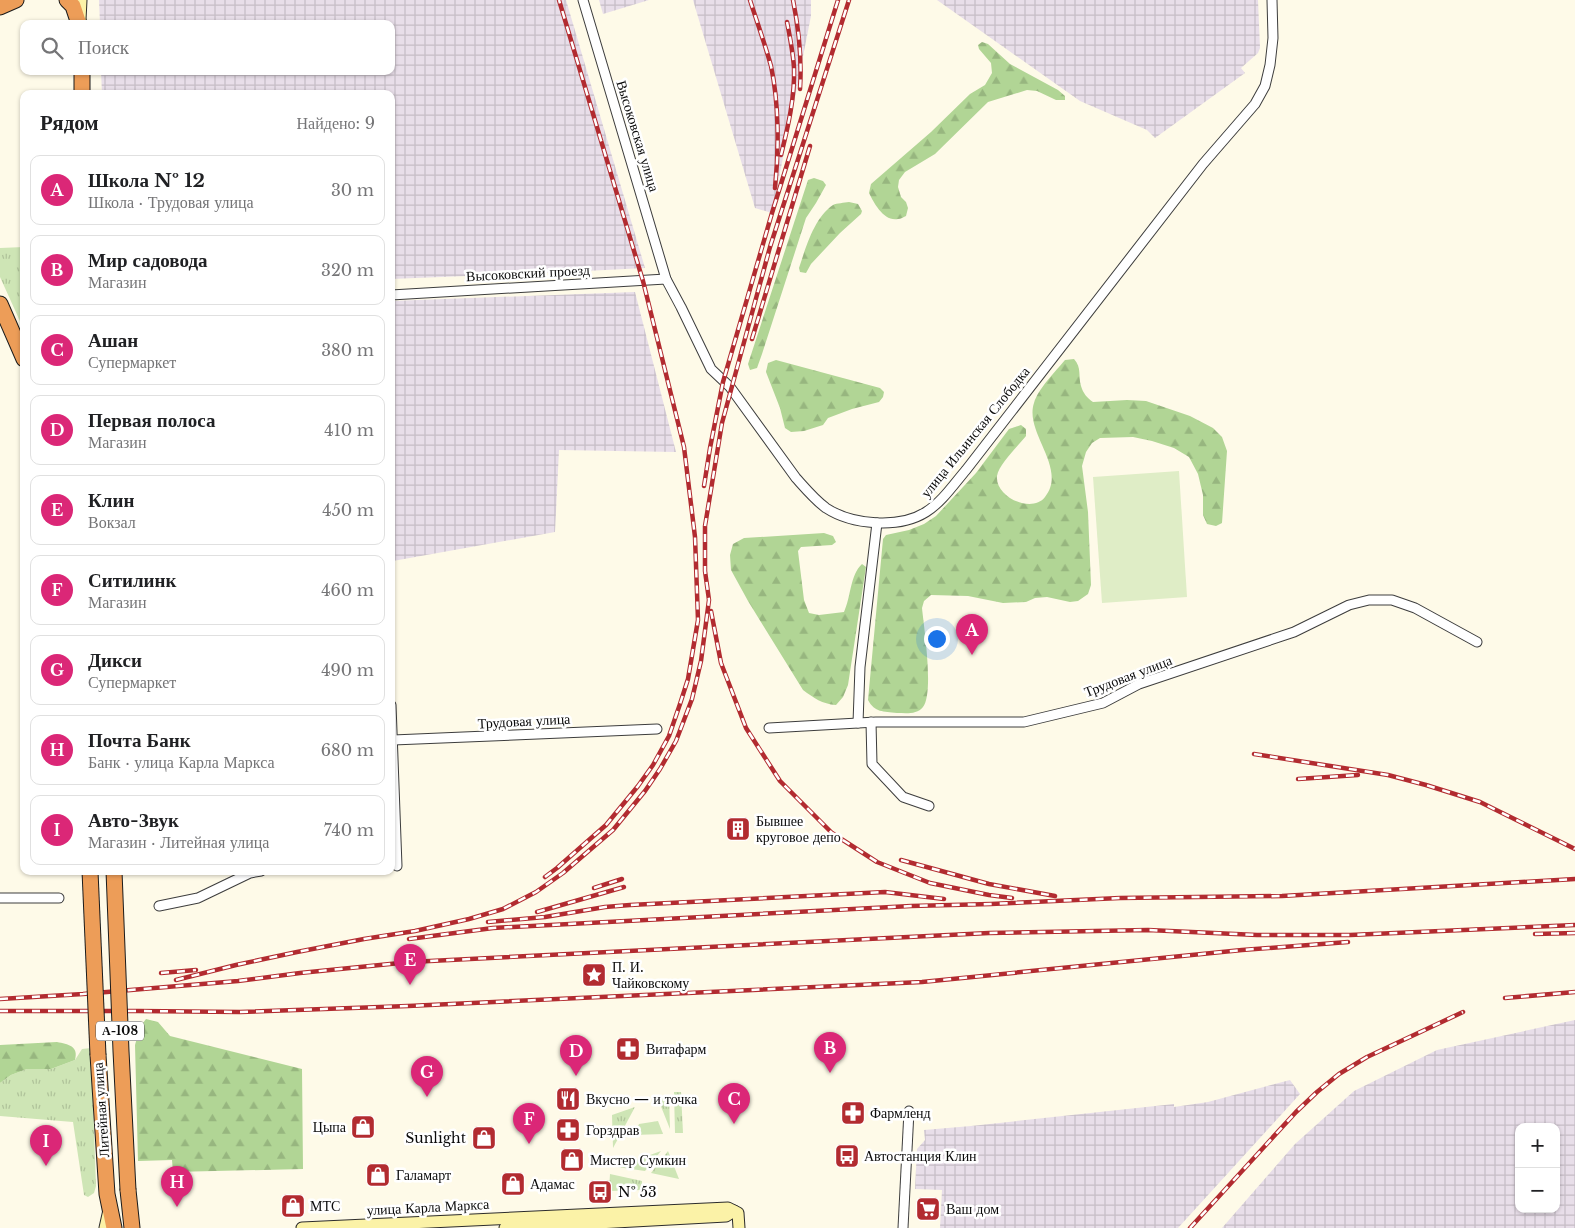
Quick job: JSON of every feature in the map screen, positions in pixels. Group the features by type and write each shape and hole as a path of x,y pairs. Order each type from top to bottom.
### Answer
{"highway":[{"path":"0,7 16,0"},
{"path":"67,0 73,6 78,20"},
{"path":"82,75 82,90"},
{"path":"0,304 20,350"},
{"name":"Литейная улица","path":"90,875 98,1055 108,1201 114,1228"},
{"name":"Литейная улица","path":"114,875 128,1190 133,1224"}],"street":[{"path":"80,20 81,0"},
{"name":"Высоковская улица","path":"583,0 666,280 711,369 730,387 736,396"},
{"name":"улица Ильинская Слободка","path":"736,396 796,478 825,507 839,515 855,520 878,523 918,516 928,511 966,470 1203,164 1254,104 1265,86 1270,66 1273,38 1272,0"},
{"name":"Высоковский проезд","path":"395,295 666,280"},
{"path":"858,723 860,667 878,523"},
{"name":"Трудовая улица","path":"768,728 871,722 1024,722 1103,703 1139,684 1294,632 1349,605 1369,600 1392,600 1416,608 1477,642"},
{"path":"871,722 872,764 903,797 928,806"},
{"name":"Трудовая улица","path":"395,740 657,729"},
{"path":"395,856 396,866"},
{"path":"159,906 198,898 246,875"},
{"path":"0,898 59,898"},
{"path":"903,1228 909,1112"},
{"name":"А-108","path":"105,1228 108,1201"},
{"name":"улица Карла Маркса","path":"302,1228 595,1215 696,1208 728,1208 736,1212"},
{"path":"505,1228 726,1216 736,1212 739,1228"}],"shaded area":[{"path":"99,0 566,0 645,268 395,279 395,90 102,90 101,75 395,75 395,20 100,20"},
{"path":"599,0 649,0 603,14"},
{"path":"693,0 811,0 811,16 772,213 755,208"},
{"path":"937,0 1258,0 1260,48 1258,53 1241,68 1245,73 1155,138 1147,130 1080,101"},
{"path":"635,292 676,452 559,450 555,532 395,561 395,301"},
{"path":"1575,1020 1575,1228 1222,1228 1295,1144 1354,1091 1437,1050"},
{"path":"1290,1080 1300,1094 1178,1228 940,1228 942,1190 915,1189 917,1149 925,1140 924,1130 1174,1104 1174,1107 1208,1102"}],"green space":[{"path":"982,42 988,44 1010,64 1058,90 1065,96 1065,100 1056,100 1037,91 1027,90 988,102 935,154 905,172 899,180 898,187 901,197 906,202 908,208 906,216 899,219 888,218 880,211 869,193 871,184 931,132 970,94 985,85 992,73 991,63 979,49 978,45"},
{"path":"814,178 823,181 826,185 806,218 757,368 750,370 748,364 808,180"},
{"path":"849,202 858,204 862,211 861,214 811,264 806,273 800,272 799,268 808,242 821,217 833,205"},
{"path":"20,247 20,321 0,277 0,248"},
{"path":"1074,359 1078,366 1083,391 1093,402 1146,401 1190,416 1213,428 1222,437 1227,451 1222,523 1216,526 1207,524 1203,515 1203,495 1198,474 1189,457 1174,448 1152,441 1133,437 1100,438 1092,443 1086,452 1082,466 1088,512 1091,585 1088,594 1078,601 1070,602 1047,597 1035,598 1026,602 1003,603 968,596 931,595 924,601 922,608 928,675 928,688 923,707 918,711 907,713 880,711 868,700 883,539 886,535 909,530 924,524 936,516 976,473 1009,429 1021,425 1026,429 1026,436 998,471 998,484 1002,491 1015,501 1032,504 1039,502 1045,497 1051,486 1052,474 1035,426 1034,403 1043,386 1065,360"},
{"path":"776,360 880,388 884,392 883,397 879,402 828,418 823,425 804,431 791,432 785,428 780,408 766,372 768,363"},
{"path":"1179,471 1187,597 1102,603 1093,477"},
{"path":"824,533 833,536 836,542 832,545 801,547 798,551 804,600 809,613 819,615 844,612 855,574 862,564 866,567 848,685 843,697 836,705 822,702 803,690 731,570 730,555 733,544 744,538"},
{"path":"146,1019 158,1022 170,1036 302,1069 303,1169 173,1172 172,1160 138,1161 135,1045 140,1027"},
{"path":"57,1042 72,1046 76,1055 75,1060 51,1069 27,1069 11,1075 0,1083 0,1045"},
{"path":"91,1048 96,1186 94,1193 88,1197 84,1195 73,1122 0,1116 0,1083 11,1075 27,1069 51,1069 75,1060 82,1049"},
{"path":"674,1092 681,1092 683,1133 675,1133"},
{"path":"669,1095 670,1129 658,1099"},
{"path":"635,1107 613,1148 612,1115"},
{"path":"658,1121 663,1134 634,1135 639,1124"},
{"path":"661,1151 645,1171 617,1167"},
{"path":"668,1151 679,1179 651,1173"},
{"path":"610,1174 642,1181 642,1190 609,1191"}],"railway":[{"path":"545,877 606,825 653,765 669,736 688,679 698,620 695,537 684,447 643,281 559,0"},
{"path":"750,0 769,58 776,95 778,127 775,188"},
{"path":"793,0 800,44 800,89"},
{"path":"704,486 723,382 772,213 838,0"},
{"path":"176,980 297,952 415,931 503,909 536,892 563,873 613,830 645,791 676,741 692,699 701,661 709,600 705,571 705,526 722,423 770,247 849,0"},
{"path":"781,155 790,112 794,79 793,56 787,22"},
{"path":"752,339 810,146"},
{"path":"711,611 721,663 746,728 780,781 832,833 877,862 930,883 1012,898"},
{"path":"1254,754 1388,775 1426,785 1480,802 1575,849"},
{"path":"1298,779 1358,775"},
{"path":"901,860 989,884 1055,896"},
{"path":"594,888 622,879"},
{"path":"409,939 493,928 911,906 1120,898 1282,896 1575,879"},
{"path":"537,912 624,887"},
{"path":"488,922 545,917 605,907 630,905 885,892 944,899"},
{"path":"0,999 238,981 410,962 989,933 1148,930 1257,935 1350,935 1575,925"},
{"path":"1535,934 1575,933"},
{"path":"0,1011 240,1012 922,982 1242,950 1348,942"},
{"path":"161,973 196,970"},
{"path":"1505,998 1575,992"},
{"path":"1190,1228 1296,1112 1339,1074 1367,1057 1463,1012"}],"place":[{"name":"Школа № 12","path":"972,655"},
{"name":"Бывшее круговое депо","path":"738,829"},
{"name":"П. И. Чайковскому","path":"594,975"},
{"name":"Клин","path":"410,985"},
{"name":"Витафарм","path":"628,1049"},
{"name":"Мир садовода","path":"830,1073"},
{"name":"Первая полоса","path":"576,1076"},
{"name":"Дикси","path":"427,1097"},
{"name":"Вкусно — и точка","path":"568,1099"},
{"name":"Фармленд","path":"853,1113"},
{"name":"Ашан","path":"734,1124"},
{"name":"Цыпа","path":"363,1127"},
{"name":"Горздрав","path":"568,1130"},
{"name":"Sunlight","path":"484,1138"},
{"name":"Ситилинк","path":"529,1144"},
{"name":"Автостанция Клин","path":"847,1156"},
{"name":"Мистер Сумкин","path":"572,1160"},
{"name":"Авто-Звук","path":"46,1166"},
{"name":"Галамарт","path":"378,1175"},
{"name":"Адамас","path":"513,1184"},
{"name":"№ 53","path":"600,1192"},
{"name":"МТС","path":"293,1206"},
{"name":"Почта Банк","path":"177,1207"},
{"name":"Ваш дом","path":"928,1209"}]}
